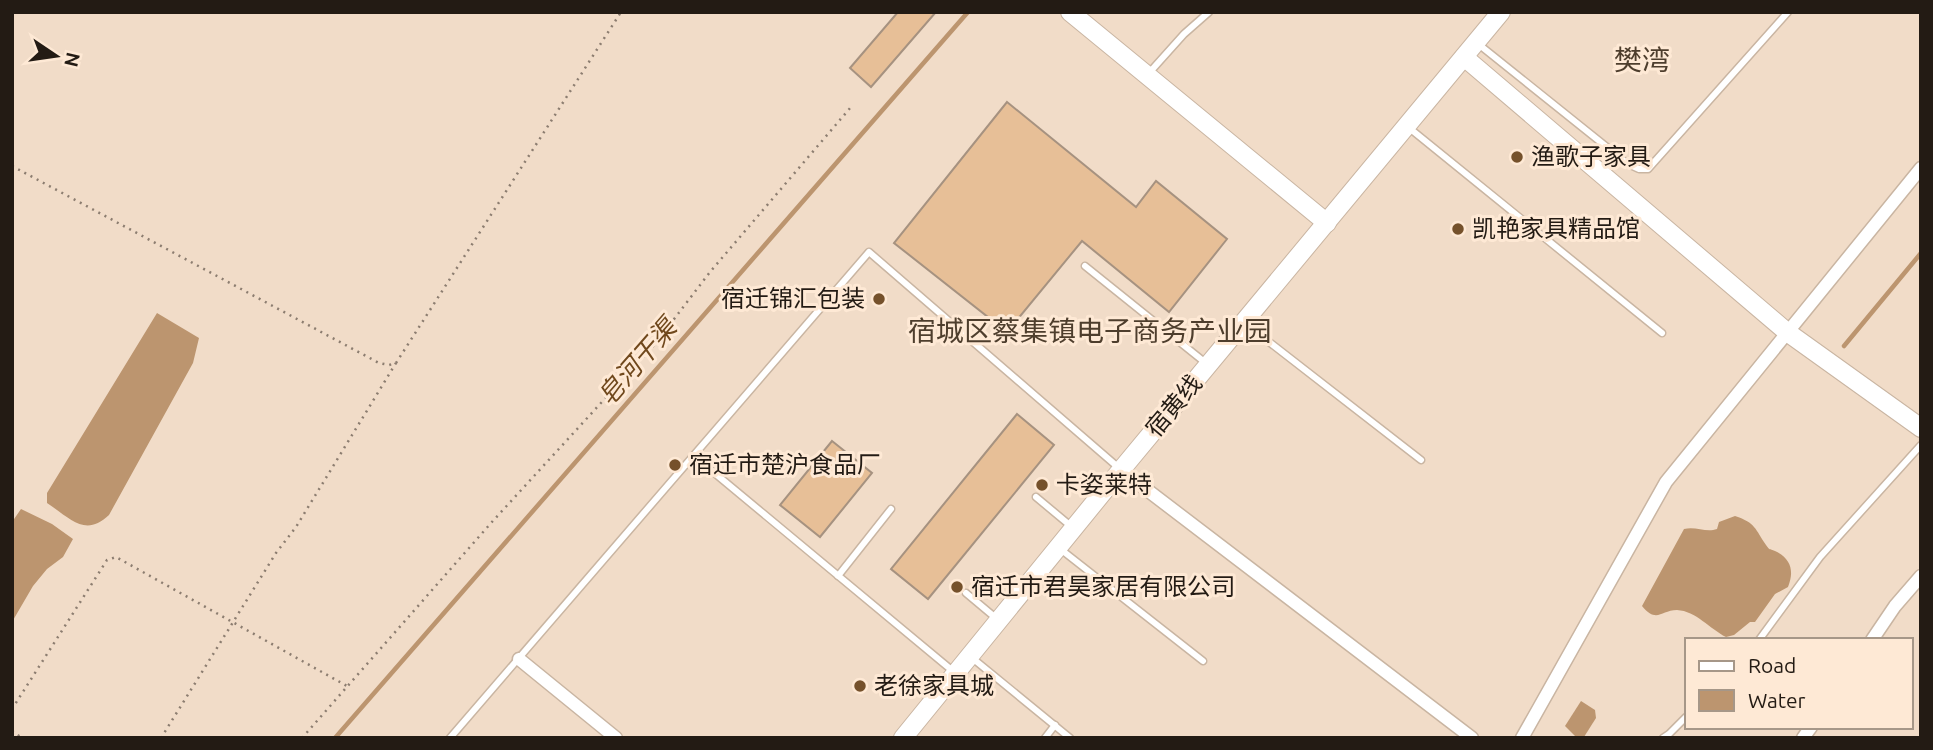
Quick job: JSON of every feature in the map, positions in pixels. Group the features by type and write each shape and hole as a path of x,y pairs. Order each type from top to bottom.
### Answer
{"main road":[{"path":"1070,12 1327,223"},
{"name":"宿黄线","path":"903,738 1500,12"},
{"path":"1464,57 1787,332 1921,428"}],"street":[{"path":"1521,738 1666,482 1921,168"},
{"path":"1121,470 1472,738"},
{"path":"1872,638 1921,576"},
{"path":"519,659 616,738"}],"lane":[{"path":"1147,75 1184,34 1209,12"},
{"path":"1476,42 1628,164 1639,169 1648,169 1788,12"},
{"path":"1407,126 1662,333"},
{"path":"450,738 869,252 1121,470"},
{"path":"1085,267 1209,365"},
{"path":"1244,322 1421,460"},
{"path":"1760,638 1820,556 1921,445"},
{"path":"694,456 955,673"},
{"path":"1037,497 1073,528"},
{"path":"838,576 891,509"},
{"path":"1058,547 1203,661"},
{"path":"966,593 999,620"},
{"path":"969,656 1070,738"},
{"path":"1663,738 1685,718"},
{"path":"1045,738 1055,725"}],"path":[{"path":"160,738 621,12"},
{"path":"302,738 491,523 654,344 710,272 851,107"},
{"path":"12,166 379,363 396,363"},
{"path":"12,709 107,561 116,557 347,686"},
{"path":"12,731 22,738"}],"water":[{"path":"157,313 199,338 193,363 109,515 92,525 78,523 47,503 47,493"},
{"path":"21,509 52,524 73,539 63,557 47,569 33,586 12,622 12,522"},
{"path":"1735,516 1751,524 1768,548 1781,554 1788,562 1791,576 1788,587 1775,594 1755,622 1750,622 1734,635 1726,637 1684,611 1655,615 1647,611 1642,606 1684,529 1717,529 1719,522"},
{"path":"1581,701 1595,710 1596,718 1584,737 1577,738 1565,726"}],"building":[{"path":"898,12 936,12 871,87 850,68"},
{"path":"1007,102 1136,207 1156,181 1227,239 1169,312 1082,241 1007,332 894,243"},
{"path":"1017,414 1054,445 928,599 891,569"},
{"path":"832,441 872,473 820,537 780,505"}],"waterway":[{"name":"皂河干渠","path":"335,738 968,12"},
{"path":"1844,346 1921,253"}],"place":[{"name":"渔歌子家具","path":"1517,157"},
{"name":"凯艳家具精品馆","path":"1458,229"},
{"name":"宿迁锦汇包装","path":"879,299"},
{"name":"宿迁市楚沪食品厂","path":"675,465"},
{"name":"卡姿莱特","path":"1042,485"},
{"name":"宿迁市君昊家居有限公司","path":"957,587"},
{"name":"老徐家具城","path":"860,686"}],"district":[{"name":"樊湾","path":"1642,60"},
{"name":"宿城区蔡集镇电子商务产业园","path":"1090,331"}]}
